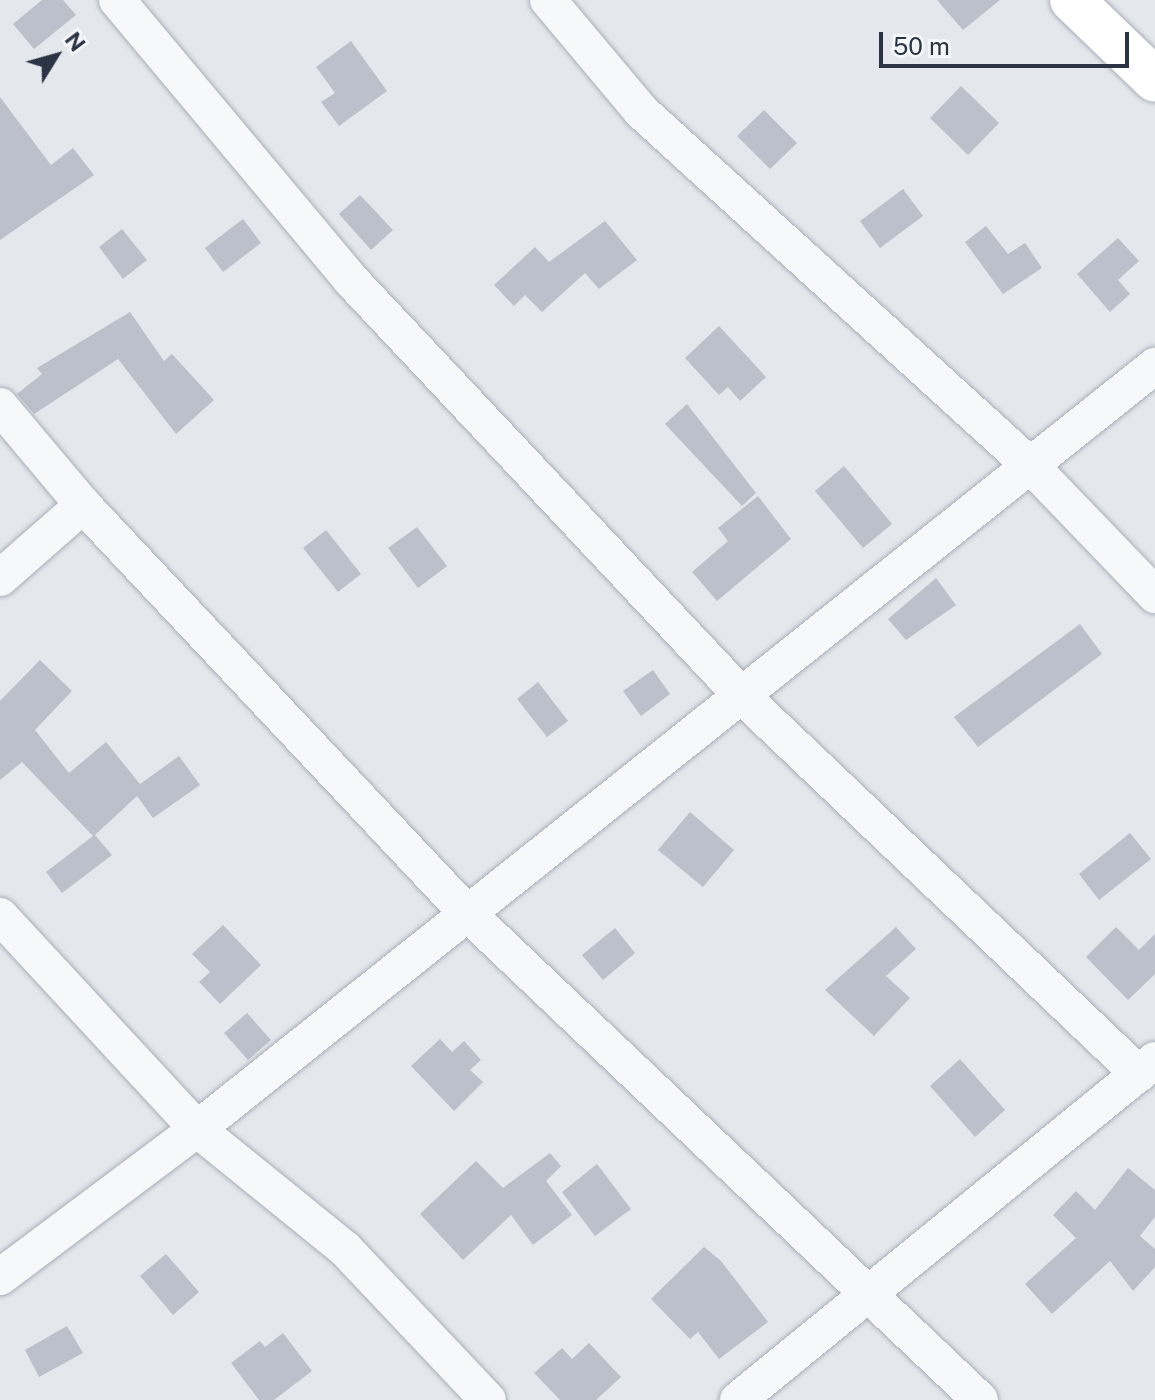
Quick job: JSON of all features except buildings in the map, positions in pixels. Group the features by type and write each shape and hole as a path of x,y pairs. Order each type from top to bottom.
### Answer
{"main road":[{"path":"1072,0 1155,80"}],"street":[{"path":"117,0 351,280 742,696 1147,1067 870,1297 738,1400"},
{"path":"548,0 641,111 1032,467 1155,595"},
{"path":"0,1277 197,1129 465,911 1032,467 1155,366"},
{"path":"0,406 83,505 465,911 980,1400"},
{"path":"0,578 83,505"},
{"path":"0,916 197,1129 345,1249 488,1400"}]}
